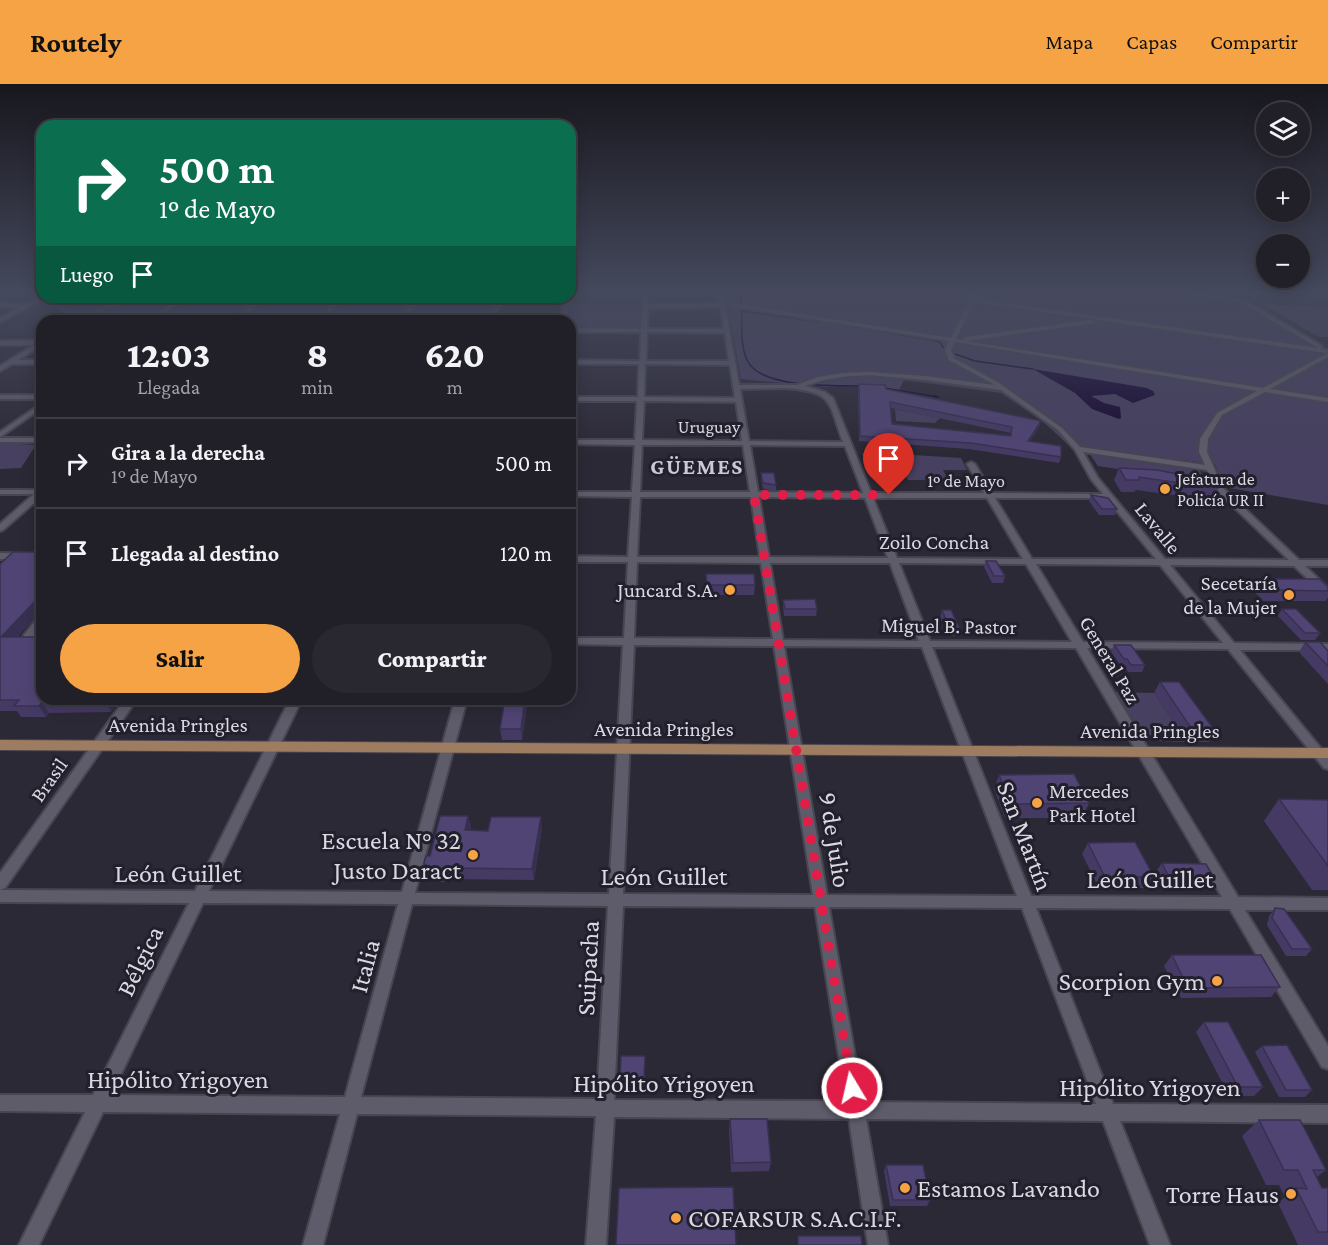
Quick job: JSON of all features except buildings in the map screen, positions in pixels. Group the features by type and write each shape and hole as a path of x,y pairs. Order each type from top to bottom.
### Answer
{"main road":[{"name":"Avenida Pringles","path":"0,745 1142,752 1325,757"}],"street":[{"path":"0,369 35,347"},
{"name":"Suipacha","path":"596,1245 605,1108 642,347"},
{"name":"9 de Julio","path":"731,347 795,751 878,1245"},
{"name":"Lavalle","path":"949,347 951,359 1004,389 1060,429 1078,449 1095,479 1161,561 1325,757"},
{"path":"998,347 1328,400"},
{"path":"1307,347 1328,350"},
{"path":"1328,350 1219,414 1208,429 1203,452 1220,489 1328,593"},
{"path":"0,362 36,362"},
{"path":"576,362 733,363"},
{"path":"736,387 802,385 835,375 859,373 1004,389"},
{"name":"San Martín","path":"802,385 829,395 895,560 966,752 1106,1112 1160,1245"},
{"path":"0,397 36,397"},
{"path":"576,399 739,400"},
{"path":"0,435 36,409"},
{"path":"0,440 36,440"},
{"name":"Uruguay","path":"576,442 848,444"},
{"path":"1078,449 1210,468"},
{"name":"General Paz","path":"971,464 1328,1061"},
{"path":"0,492 36,492"},
{"name":"1º de Mayo","path":"576,494 1109,496"},
{"path":"0,528 36,497"},
{"path":"0,556 36,557"},
{"name":"Zoilo Concha","path":"576,558 1328,563"},
{"path":"36,626 28,637 36,638"},
{"name":"Miguel B. Pastor","path":"576,641 1328,647"},
{"name":"Brasil","path":"0,884 127,705"},
{"name":"Bélgica","path":"28,1245 293,705"},
{"name":"Italia","path":"312,1245 459,705"},
{"name":"León Guillet","path":"0,896 1328,904"},
{"name":"Hipólito Yrigoyen","path":"0,1103 1328,1114"}],"shaded area":[{"path":"735,347 1325,347 1328,349 1328,505 1224,487 1215,464 1086,448 1087,453 1074,450 1039,418 1001,393 904,380 899,390 826,387 741,379"},
{"path":"1033,369 1147,388 1155,395 1133,403 1115,394 1091,396 1104,403 1120,407 1121,418 1119,419 1092,409 1075,393"},
{"path":"895,409 940,418 935,423 896,421"},
{"path":"0,443 36,445 21,468 0,469"},
{"path":"865,452 961,458 967,470 943,470 948,480 908,480 901,466 867,466 862,454"},
{"path":"1089,453 1199,470 1208,483 1098,466"},
{"path":"1115,692 1154,693 1187,742 1156,741 1144,738"}],"waterway":[{"path":"743,347 747,360 755,369 782,381 799,384 862,386"},
{"path":"955,354 975,361 1033,369"},
{"path":"884,388 938,397 934,396"}],"place":[{"name":"Jefatura de Policía UR II","path":"1165,489"},
{"name":"Juncard S.A.","path":"730,590"},
{"name":"Secetaría de la Mujer","path":"1289,595"},
{"name":"Mercedes Park Hotel","path":"1037,803"},
{"name":"Escuela N° 32 Justo Daract","path":"473,855"},
{"name":"Scorpion Gym","path":"1217,981"},
{"name":"Estamos Lavando","path":"905,1188"},
{"name":"Torre Haus","path":"1291,1194"},
{"name":"COFARSUR S.A.C.I.F.","path":"676,1218"}],"district":[{"name":"GÜEMES","path":"697,466"}],"route":[{"path":"852,1088 754,495 889,495"}]}
